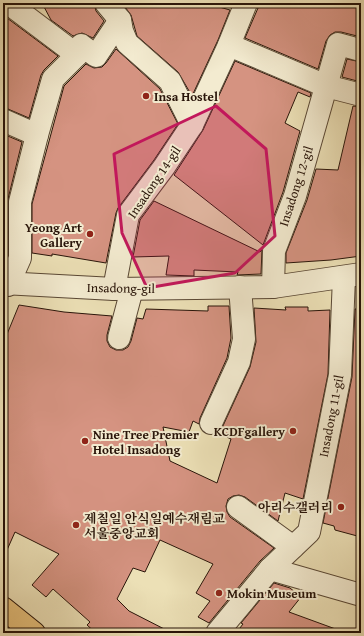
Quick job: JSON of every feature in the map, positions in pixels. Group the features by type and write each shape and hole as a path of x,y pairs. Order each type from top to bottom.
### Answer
{"main road":[{"path":"3,608 34,633"}],"street":[{"path":"8,3 77,55"},
{"path":"106,3 120,20 122,31 127,43 170,81 192,125"},
{"name":"Insadong 14-gil","path":"119,338 128,215 164,167 192,125 229,45 246,3"},
{"path":"6,284 20,258 11,200 37,135 53,79 77,55 81,45 96,56 120,20"},
{"name":"Insadong 12-gil","path":"273,286 274,251 295,196 338,44 360,50"},
{"path":"229,45 326,86 361,95"},
{"path":"3,120 37,135"},
{"name":"Insadong-gil","path":"6,284 123,289 240,287 273,286 352,276"},
{"name":"Insadong 11-gil","path":"217,633 270,569 309,532 340,375 352,276"},
{"path":"211,423 239,362 244,339 240,287"},
{"path":"238,507 293,547"},
{"path":"270,569 361,595"}],"highlighted area":[{"path":"216,106 266,149 275,236 235,273 147,288 122,233 114,154"}],"building":[{"path":"42,3 94,3 96,11 104,21 93,38 82,33 73,36 51,20"},
{"path":"122,3 205,3 230,10 192,96 178,72 137,36 131,15"},
{"path":"258,3 361,3 361,37 341,32 335,32 330,35 326,41 318,69 245,38 258,8"},
{"path":"3,15 58,56 41,75 29,118 3,108"},
{"path":"116,49 160,89 178,124 154,160 118,208 106,263 52,254 52,256 32,253 32,204 64,86 86,64 94,68 102,67"},
{"path":"347,59 361,62 361,82 342,77"},
{"path":"235,61 311,93 310,97 298,92 285,123 300,131 283,192 263,245 174,175 203,130"},
{"path":"353,106 361,107 361,256 286,263 286,253 307,200 316,169 338,170"},
{"path":"3,134 22,142 8,199 8,251 3,251"},
{"path":"154,201 260,252 262,250 261,274 237,275 238,272 194,270 194,276 166,275 169,256 133,257 140,220"},
{"path":"19,305 64,312 112,316 107,341 110,347 116,350 123,350 128,347 137,318 143,319 146,309 208,311 208,306 229,306 231,338 227,358 200,418 199,424 193,421 189,432 163,427 170,461 217,483 231,439 218,433 222,428 250,367 256,342 254,308 286,310 285,307 308,307 308,311 330,310 328,374 303,499 285,493 278,521 245,497 239,495 228,499 226,506 230,517 274,548 260,561 209,623 198,617 210,601 196,593 213,564 160,540 145,572 133,568 117,599 129,611 172,633 96,633 87,625 90,622 53,589 46,597 32,585 59,554 15,532 3,559 3,344"},
{"path":"355,309 361,309 361,537 335,530 334,526 323,523 352,377"},
{"path":"274,583 290,588 301,597 289,612 341,631 341,633 236,633 243,624 241,623"}],"place":[{"name":"Insa Hostel","path":"146,96"},
{"name":"Yeong Art Gallery","path":"90,234"},
{"name":"KCDFgallery","path":"293,431"},
{"name":"Nine Tree Premier Hotel Insadong","path":"85,441"},
{"name":"아리수갤러리","path":"341,507"},
{"name":"제칠일 안식일예수재림교 서울중앙교회","path":"76,525"},
{"name":"Mokin Museum","path":"219,593"}]}
